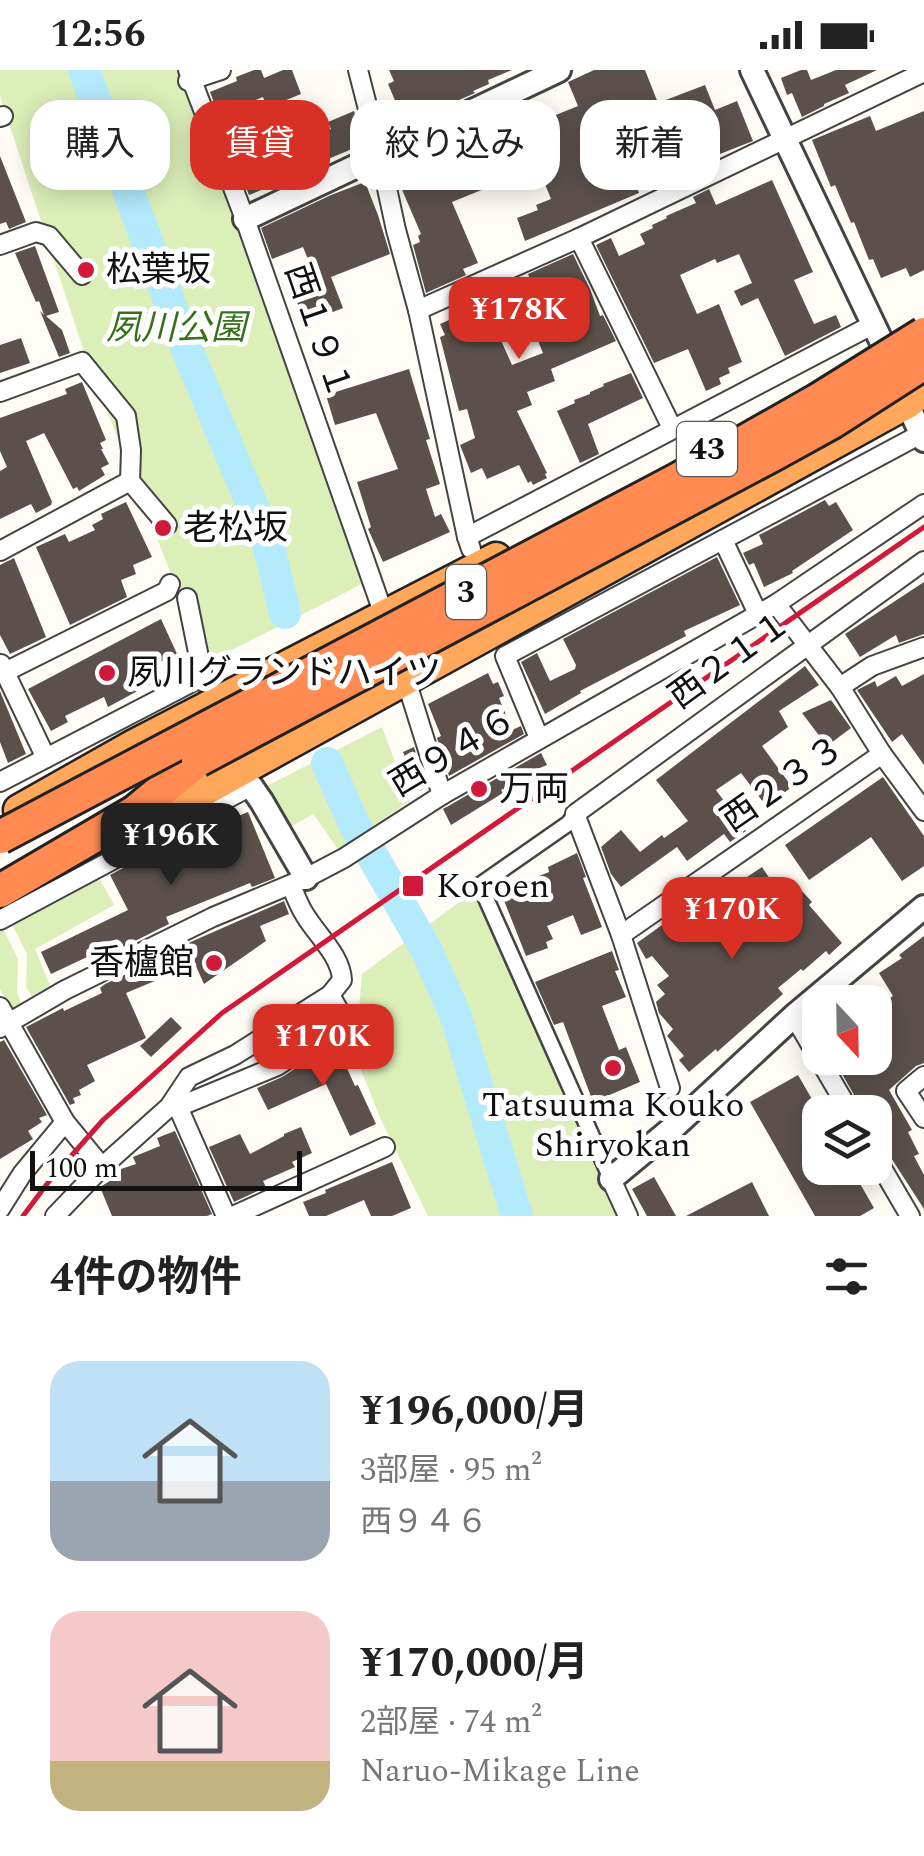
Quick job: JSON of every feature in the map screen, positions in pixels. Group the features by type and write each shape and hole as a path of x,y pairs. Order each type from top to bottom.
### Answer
{"highway":[{"name":"43","path":"0,820 134,745 674,467 880,338 924,325"},
{"name":"3","path":"0,865 188,752 818,400 924,334"},
{"name":"3","path":"0,837 188,752 688,501 832,422 924,363"},
{"name":"43","path":"0,904 412,696 918,391"},
{"path":"688,501 780,467 918,391"},
{"path":"0,820 188,752"},
{"path":"0,891 135,812 188,752"}],"street":[{"path":"189,78 221,70"},
{"path":"358,70 366,100"},
{"path":"497,100 559,70"},
{"path":"387,190 469,543 672,428 880,338 752,70"},
{"path":"418,310 580,238 924,72"},
{"name":"西１９１","path":"189,78 384,615"},
{"path":"243,222 350,170"},
{"path":"0,245 36,232 48,236 82,275"},
{"path":"580,238 672,428"},
{"path":"0,392 82,362 126,416 130,481 167,525"},
{"path":"539,738 505,656 923,437 918,391"},
{"path":"0,551 130,481"},
{"name":"西９４６","path":"3,1019 344,858 442,795 776,604 924,504"},
{"path":"723,540 758,614"},
{"name":"西２１１","path":"611,1178 480,885 924,561"},
{"path":"46,758 2,667 167,591 170,584"},
{"path":"0,782 202,680 186,598"},
{"path":"776,604 840,687 924,812"},
{"path":"840,687 872,666 924,647"},
{"path":"412,696 442,795"},
{"name":"西２３３","path":"621,935 882,754"},
{"path":"0,920 249,784 262,802 299,881 303,912 342,971 342,980 330,994 235,1055 189,1078 173,1107"},
{"path":"572,818 621,935 670,1088"},
{"path":"628,1216 611,1178 924,907"},
{"path":"55,1216 102,1166 173,1107 277,1066 345,1022 330,994"},
{"path":"794,1016 840,1095"},
{"path":"3,1019 64,1122 102,1166"},
{"path":"924,1076 906,1091 924,1118"},
{"path":"173,1107 229,1216 384,1148"},
{"path":"0,1209 22,1174 64,1122"},
{"path":"892,1185 910,1216"}],"green space":[{"name":"夙川公園","path":"0,70 180,70 192,100 190,190 226,190 353,537 352,556 364,583 206,663 84,352 31,190 170,190 170,100 30,100 30,187 0,96"},
{"path":"382,727 410,801 338,849 313,814 292,826 263,788"},
{"path":"100,879 114,905 35,949 50,985 32,996 26,987 27,954 13,926"},
{"path":"473,892 625,1216 428,1216 382,1122 355,1055 362,974"},
{"path":"3,929 18,959 17,992 22,1006 12,1010 0,989"}],"building":[{"path":"254,70 261,70 264,78 292,70 301,94 286,100 213,100 210,92 237,81 236,77"},
{"path":"389,70 512,70 488,80 489,84 459,100 395,100 388,84 394,81"},
{"path":"594,70 645,70 657,100 580,100 580,190 639,193 525,241 517,218 538,210 536,205 551,199 547,190 560,190 560,113 578,106 568,82"},
{"path":"807,70 811,80 836,70 877,70 845,85 849,93 802,117 781,78"},
{"path":"705,85 711,100 666,100"},
{"path":"737,101 753,141 720,154 720,108"},
{"path":"924,111 924,270 910,277 906,268 881,278 835,185 831,187 812,140 870,116 876,131"},
{"path":"350,113 350,150 330,158 330,121"},
{"path":"0,156 26,222 9,229 6,222 0,224"},
{"path":"772,180 813,272 794,280 814,324 836,315 841,327 785,356 758,298 741,306 734,291 752,283 739,254 717,263 715,259 680,275 697,314 719,304 742,362 728,368 730,373 719,378 721,384 706,391 688,349 654,363 596,245 611,238 619,256 645,244 640,234 666,216 696,203 693,197 709,190 716,205"},
{"path":"350,188 368,190 390,254 331,277 343,308 305,323 295,297 319,287 303,247 272,259 261,228"},
{"path":"402,190 481,190 452,202 478,263 463,269 466,275 426,293 413,245 420,242 421,234"},
{"path":"35,246 59,312 46,316 62,330 70,353 59,357 39,301 36,302 15,253"},
{"path":"573,254 600,316 603,315 616,341 551,369 555,381 527,392 532,405 517,411 547,473 547,478 533,485 519,465 487,479 482,468 471,473 460,445 475,438 467,409 459,411 440,337 445,335 440,324 485,304 488,311 535,292 528,274","holes":["527,314 543,353 512,365 495,327"]},
{"path":"21,338 30,363 0,373 0,345"},
{"path":"409,369 440,484 426,489 435,517 441,514 450,532 383,562 368,529 371,527 357,482 398,469 376,413 335,425 326,395"},
{"path":"631,373 643,398 588,424 599,454 580,463 557,411 603,384"},
{"path":"82,382 106,440 100,443 109,464 101,468 105,475 79,491 77,487 73,489 44,433 26,441 51,505 36,513 31,504 0,519 0,471 7,467 0,451 0,418 67,394 65,389"},
{"path":"825,500 829,506 836,502 853,530 793,573 764,587 754,563 749,565 743,553 763,544 759,535"},
{"path":"126,502 152,557 133,565 136,574 121,580 127,597 70,625 36,547 65,534 69,542 95,530 92,525 103,519 101,514"},
{"path":"717,557 740,605 684,631 686,636 580,691 545,714 521,662 537,653 550,681 575,669 563,639"},
{"path":"14,558 46,637 10,654 0,635 0,565"},
{"path":"924,582 924,634 899,643 896,635 860,657 845,634"},
{"name":"夙川グランドハイツ","path":"161,619 177,654 152,666 158,680 108,707 104,697 65,716 68,722 51,731 28,689"},
{"path":"805,666 819,685 779,711 788,727 762,746 792,787 766,806 741,773 716,790 746,831 730,842 724,834 687,861 677,847 621,887 611,874 601,847 621,830 640,852 688,821 656,780"},
{"path":"488,673 493,684 498,682 504,696 499,698 512,730 521,726 524,734 449,776 437,738 441,736 428,704"},
{"path":"924,674 924,765 902,734 892,742 857,690 875,681 877,687 896,676 902,686"},
{"path":"0,691 26,754 8,763 0,742"},
{"path":"831,700 851,728 827,746 802,713"},
{"path":"414,747 427,787 419,791 403,752"},
{"path":"541,753 547,765 501,790 503,793 451,825 443,809"},
{"path":"883,777 924,836 924,866 902,881 871,837 809,880 785,845"},
{"path":"248,812 275,878 252,887 250,883 166,917 169,924 95,961 93,956 87,957 51,974 41,952 128,910 110,875 164,847"},
{"path":"577,853 602,927 581,935 573,915 547,926 553,939 546,942 548,948 526,956 503,898 522,883 549,872 548,867"},
{"path":"762,867 786,903 801,890 842,943 778,988 783,994 689,1072 679,1060 684,1056 667,1036 673,1029 659,1013 656,1002 665,994 657,985 669,976 652,956 646,959 637,943 662,925 665,930"},
{"name":"香櫨館","path":"284,901 289,914 260,926 266,941 204,984 186,944"},
{"path":"924,936 924,1063 889,1090 892,1095 854,1095 843,1075 892,1075 892,985 886,985 879,973 902,958 899,955"},
{"path":"612,951 626,997 602,1006 619,1050 626,1047 640,1082 593,1102 563,1022 554,1025 535,982"},
{"path":"150,963 157,980 126,993 146,1038 87,1065 95,1081 79,1090 81,1095 73,1098 75,1103 70,1105 26,1027 102,993 100,988 105,984"},
{"path":"171,1017 182,1028 151,1057 140,1046"},
{"path":"4,1040 47,1115 28,1131 33,1139 0,1159 0,1042"},
{"path":"337,1046 376,1124 350,1136 326,1084 268,1110 257,1088"},
{"path":"798,1075 810,1095 802,1095 802,1185 861,1185 874,1208 860,1216 815,1216 750,1102"},
{"path":"892,1095 912,1130 908,1132 919,1154 914,1156 924,1175 924,1209 892,1159"},
{"path":"301,1127 312,1153 292,1162 295,1167 263,1181 266,1187 234,1202 209,1147 240,1134 250,1154"},
{"path":"175,1131 212,1214 112,1216 100,1187 121,1174 121,1169 136,1164 133,1157 160,1146 157,1138"},
{"path":"392,1162 411,1208 392,1216 371,1216 364,1200 326,1216 309,1216 303,1202"},
{"path":"654,1177 676,1216 647,1216 632,1189"},
{"path":"752,1182 769,1216 686,1216"}],"waterway":[{"path":"84,70 186,347 268,543 285,613"},
{"path":"327,763 354,824 426,949 455,1014 517,1216"}],"railway":[{"path":"23,1216 103,1120 222,1013 924,527"}],"place":[{"name":"松葉坂","path":"86,270"},
{"name":"老松坂","path":"163,528"},
{"name":"夙川グランドハイツ","path":"107,673"},
{"name":"万両","path":"479,789"},
{"name":"Koroen","path":"413,886"},
{"name":"香櫨館","path":"214,963"},
{"name":"Tatsuuma Kouko Shiryokan","path":"613,1068"}]}
